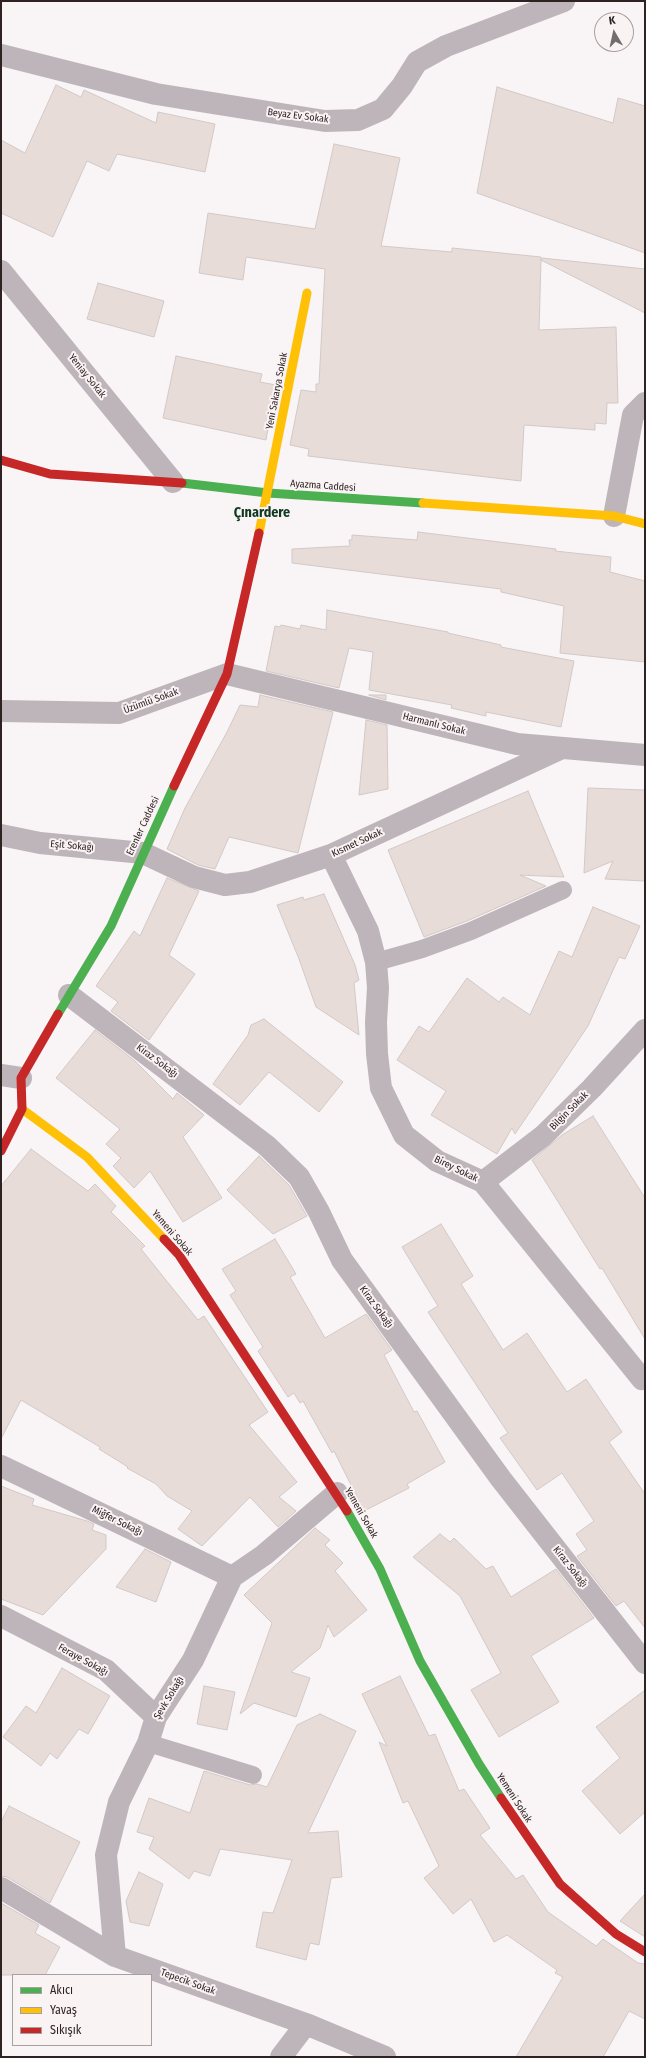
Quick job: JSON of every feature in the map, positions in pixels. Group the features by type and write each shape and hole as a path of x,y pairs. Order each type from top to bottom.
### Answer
{"street":[{"name":"Beyaz Ev Sokak","path":"1,55 156,94 325,121 358,120 383,109 402,86 417,62 446,46 564,1"},
{"name":"Yeniay Sokak","path":"1,270 173,482"},
{"name":"Yeni Sakarya Sokak","path":"268,493 307,293"},
{"path":"614,516 633,415 645,403"},
{"name":"Ayazma Caddesi","path":"1,460 50,474 173,482 268,493 614,516 645,524"},
{"name":"Erenler Caddesi","path":"1,1151 22,1109 11,1076 69,995 111,926 143,852 227,674 268,493"},
{"name":"Üzümlü Sokak","path":"1,711 119,713 227,674"},
{"name":"Harmanlı Sokak","path":"227,674 517,744 645,755"},
{"name":"Kısmet Sokak","path":"143,852 194,877 225,885 250,882 331,855 564,748"},
{"name":"Eşit Sokağı","path":"1,835 40,843 143,852"},
{"name":"Birey Sokak","path":"331,855 368,931 376,962 378,988 376,1022 377,1054 381,1088 404,1135 437,1161 483,1182 642,1379 645,1378"},
{"name":"Kiraz Sokağı","path":"69,995 267,1146 299,1177 347,1266 501,1480 645,1663"},
{"name":"Bilgin Sokak","path":"483,1182 543,1136 592,1088 645,1030"},
{"name":"Yemeni Sokak","path":"22,1109 87,1157 179,1255 336,1493 380,1569 420,1660 479,1764 518,1825 560,1884 616,1934 645,1952"},
{"name":"Miğfer Sokağı","path":"1,1466 232,1577"},
{"path":"232,1577 264,1555 336,1493"},
{"name":"Şevk Sokağı","path":"115,1956 106,1855 119,1802 148,1743 156,1717 193,1660 232,1577"},
{"name":"Feraye Sokağı","path":"1,1616 106,1670 156,1717"},
{"name":"Tepecik Sokak","path":"1,1888 115,1956 306,2024 385,2057"},
{"path":"281,2057 306,2024"}],"lane":[{"path":"376,962 422,949 471,931 563,890"},
{"path":"148,1743 253,1775"}],"building":[{"path":"56,85 81,97 84,90 156,123 158,112 215,124 205,172 117,154 109,171 87,161 53,237 1,213 1,140 25,153"},
{"path":"497,87 613,123 618,98 645,106 645,253 477,193"},
{"path":"334,144 400,158 381,246 452,252 452,248 541,257 539,330 616,327 618,403 607,403 606,424 595,423 595,430 524,425 521,481 308,456 309,449 290,445 301,390 316,392 316,384 319,384 325,269 246,257 243,280 199,273 208,213 315,229"},
{"path":"542,258 645,269 645,313 541,260"},
{"path":"98,283 164,301 154,337 87,319"},
{"path":"176,356 262,374 260,382 276,385 266,440 163,418"},
{"path":"418,532 556,549 555,551 611,557 610,572 645,581 645,662 560,653 564,606 501,592 501,589 292,563 292,549 350,546 349,540 352,540 352,535 417,540"},
{"path":"327,610 448,632 501,645 501,647 574,661 561,727 486,712 486,716 451,708 452,705 369,690 373,652 349,648 339,688 266,671 275,626 280,627 281,625 300,629 301,625 326,630"},
{"path":"260,695 333,712 298,853 229,837 215,869 198,865 167,849 185,808 227,732 240,705 258,707"},
{"path":"369,695 386,695 386,700"},
{"path":"366,720 387,725 388,789 359,795"},
{"path":"645,787 645,881 605,879 613,861 584,873 588,788 644,790"},
{"path":"528,791 564,877 520,875 546,886 467,921 424,937 388,850"},
{"path":"167,878 199,891 169,955 195,974 149,1040 111,1011 118,1002 96,986 134,931 140,936"},
{"path":"324,894 355,965 359,980 354,983 359,1035 316,1007 299,959 277,905 303,897 304,900"},
{"path":"593,907 640,926 625,959 619,957 588,1026 515,1134 512,1128 497,1154 431,1115 446,1091 397,1060 419,1026 429,1032 467,978 499,1002 503,997 530,1015 559,951 572,957"},
{"path":"264,1019 343,1082 319,1112 269,1072 240,1105 213,1084 248,1035 251,1025"},
{"path":"95,1030 135,1061 173,1099 177,1093 204,1115 183,1137 222,1198 183,1222 150,1171 134,1188 113,1166 121,1158 106,1144 120,1129 56,1078"},
{"path":"593,1116 645,1198 645,1339 602,1268 600,1269 532,1160 562,1135"},
{"path":"31,1149 88,1191 95,1184 116,1206 111,1212 145,1246 141,1249 198,1320 204,1316 268,1412 249,1425 297,1482 279,1497 296,1511 278,1527 250,1497 202,1546 178,1529 192,1511 167,1496 156,1484 127,1468 128,1467 99,1449 100,1447 21,1400 1,1439 1,1186"},
{"path":"259,1156 289,1185 307,1216 273,1234 227,1190"},
{"path":"441,1224 473,1276 461,1284 503,1350 527,1333 567,1392 586,1379 622,1432 609,1442 645,1494 645,1628 624,1601 616,1606 577,1556 587,1550 576,1534 594,1521 562,1473 537,1490 500,1438 508,1433 428,1312 438,1306 402,1247"},
{"path":"275,1239 296,1274 290,1277 325,1338 366,1314 392,1350 384,1355 414,1412 417,1411 445,1462 407,1484 409,1488 364,1511 334,1451 332,1453 303,1401 300,1403 294,1393 288,1397 258,1351 263,1347 230,1295 236,1291 222,1269"},
{"path":"1,1486 34,1499 32,1505 94,1524 92,1530 106,1535 106,1549 43,1615 1,1599"},
{"path":"315,1528 330,1540 325,1545 343,1563 335,1571 367,1610 334,1637 328,1625 320,1648 291,1672 310,1678 296,1717 254,1703 240,1714 272,1623 244,1595"},
{"path":"440,1534 450,1542 454,1538 486,1569 493,1566 511,1597 556,1569 594,1618 531,1656 559,1702 499,1737 471,1690 501,1673 460,1596 413,1557"},
{"path":"145,1549 171,1562 156,1602 116,1587"},
{"path":"62,1668 110,1696 88,1734 79,1729 57,1759 50,1753 41,1766 3,1737 26,1706 36,1713"},
{"path":"400,1676 429,1736 435,1734 459,1791 464,1789 490,1828 480,1835 516,1879 523,1875 548,1912 596,1946 603,1939 638,1963 645,1964 645,2019 629,2011 603,2057 516,2057 563,1977 555,1973 557,1970 507,1935 494,1942 471,1899 453,1914 424,1878 439,1866 408,1801 403,1803 379,1742 387,1746 362,1694"},
{"path":"204,1686 235,1692 227,1730 197,1724"},
{"path":"645,1690 645,1812 620,1834 582,1791 620,1758 596,1727"},
{"path":"320,1714 356,1731 308,1833 338,1831 342,1877 331,1878 319,1945 310,1943 306,1960 256,1947 263,1912 273,1913 292,1860 220,1849 210,1876 194,1871 189,1879 149,1849 154,1837 137,1832 149,1798 190,1813 204,1771 250,1785 257,1784 267,1787 297,1725"},
{"path":"9,1806 80,1842 50,1903 7,1877 1,1876 1,1822"},
{"path":"139,1872 163,1884 149,1926 130,1922 126,1901"},
{"path":"645,1894 645,1937 620,1921"},
{"path":"1,1903 39,1925 35,1933 60,1947 46,1974 1,1975"}],"traffic: fast":[{"path":"182,483 268,493 423,503"},
{"path":"58,1014 111,926 174,786"},
{"path":"347,1511 380,1569 420,1661 479,1764 501,1798"}],"traffic: slow":[{"path":"259,533 307,293"},
{"path":"423,503 614,516 645,524"},
{"path":"22,1109 87,1157 164,1239"}],"traffic: jam":[{"path":"1,460 50,474 182,483"},
{"path":"174,786 227,674 259,533"},
{"path":"1,1151 22,1109 21,1078 58,1014"},
{"path":"164,1239 179,1255 347,1511"},
{"path":"501,1798 560,1884 616,1934 645,1952"}],"district":[{"name":"Çınardere","path":"262,513"}]}
